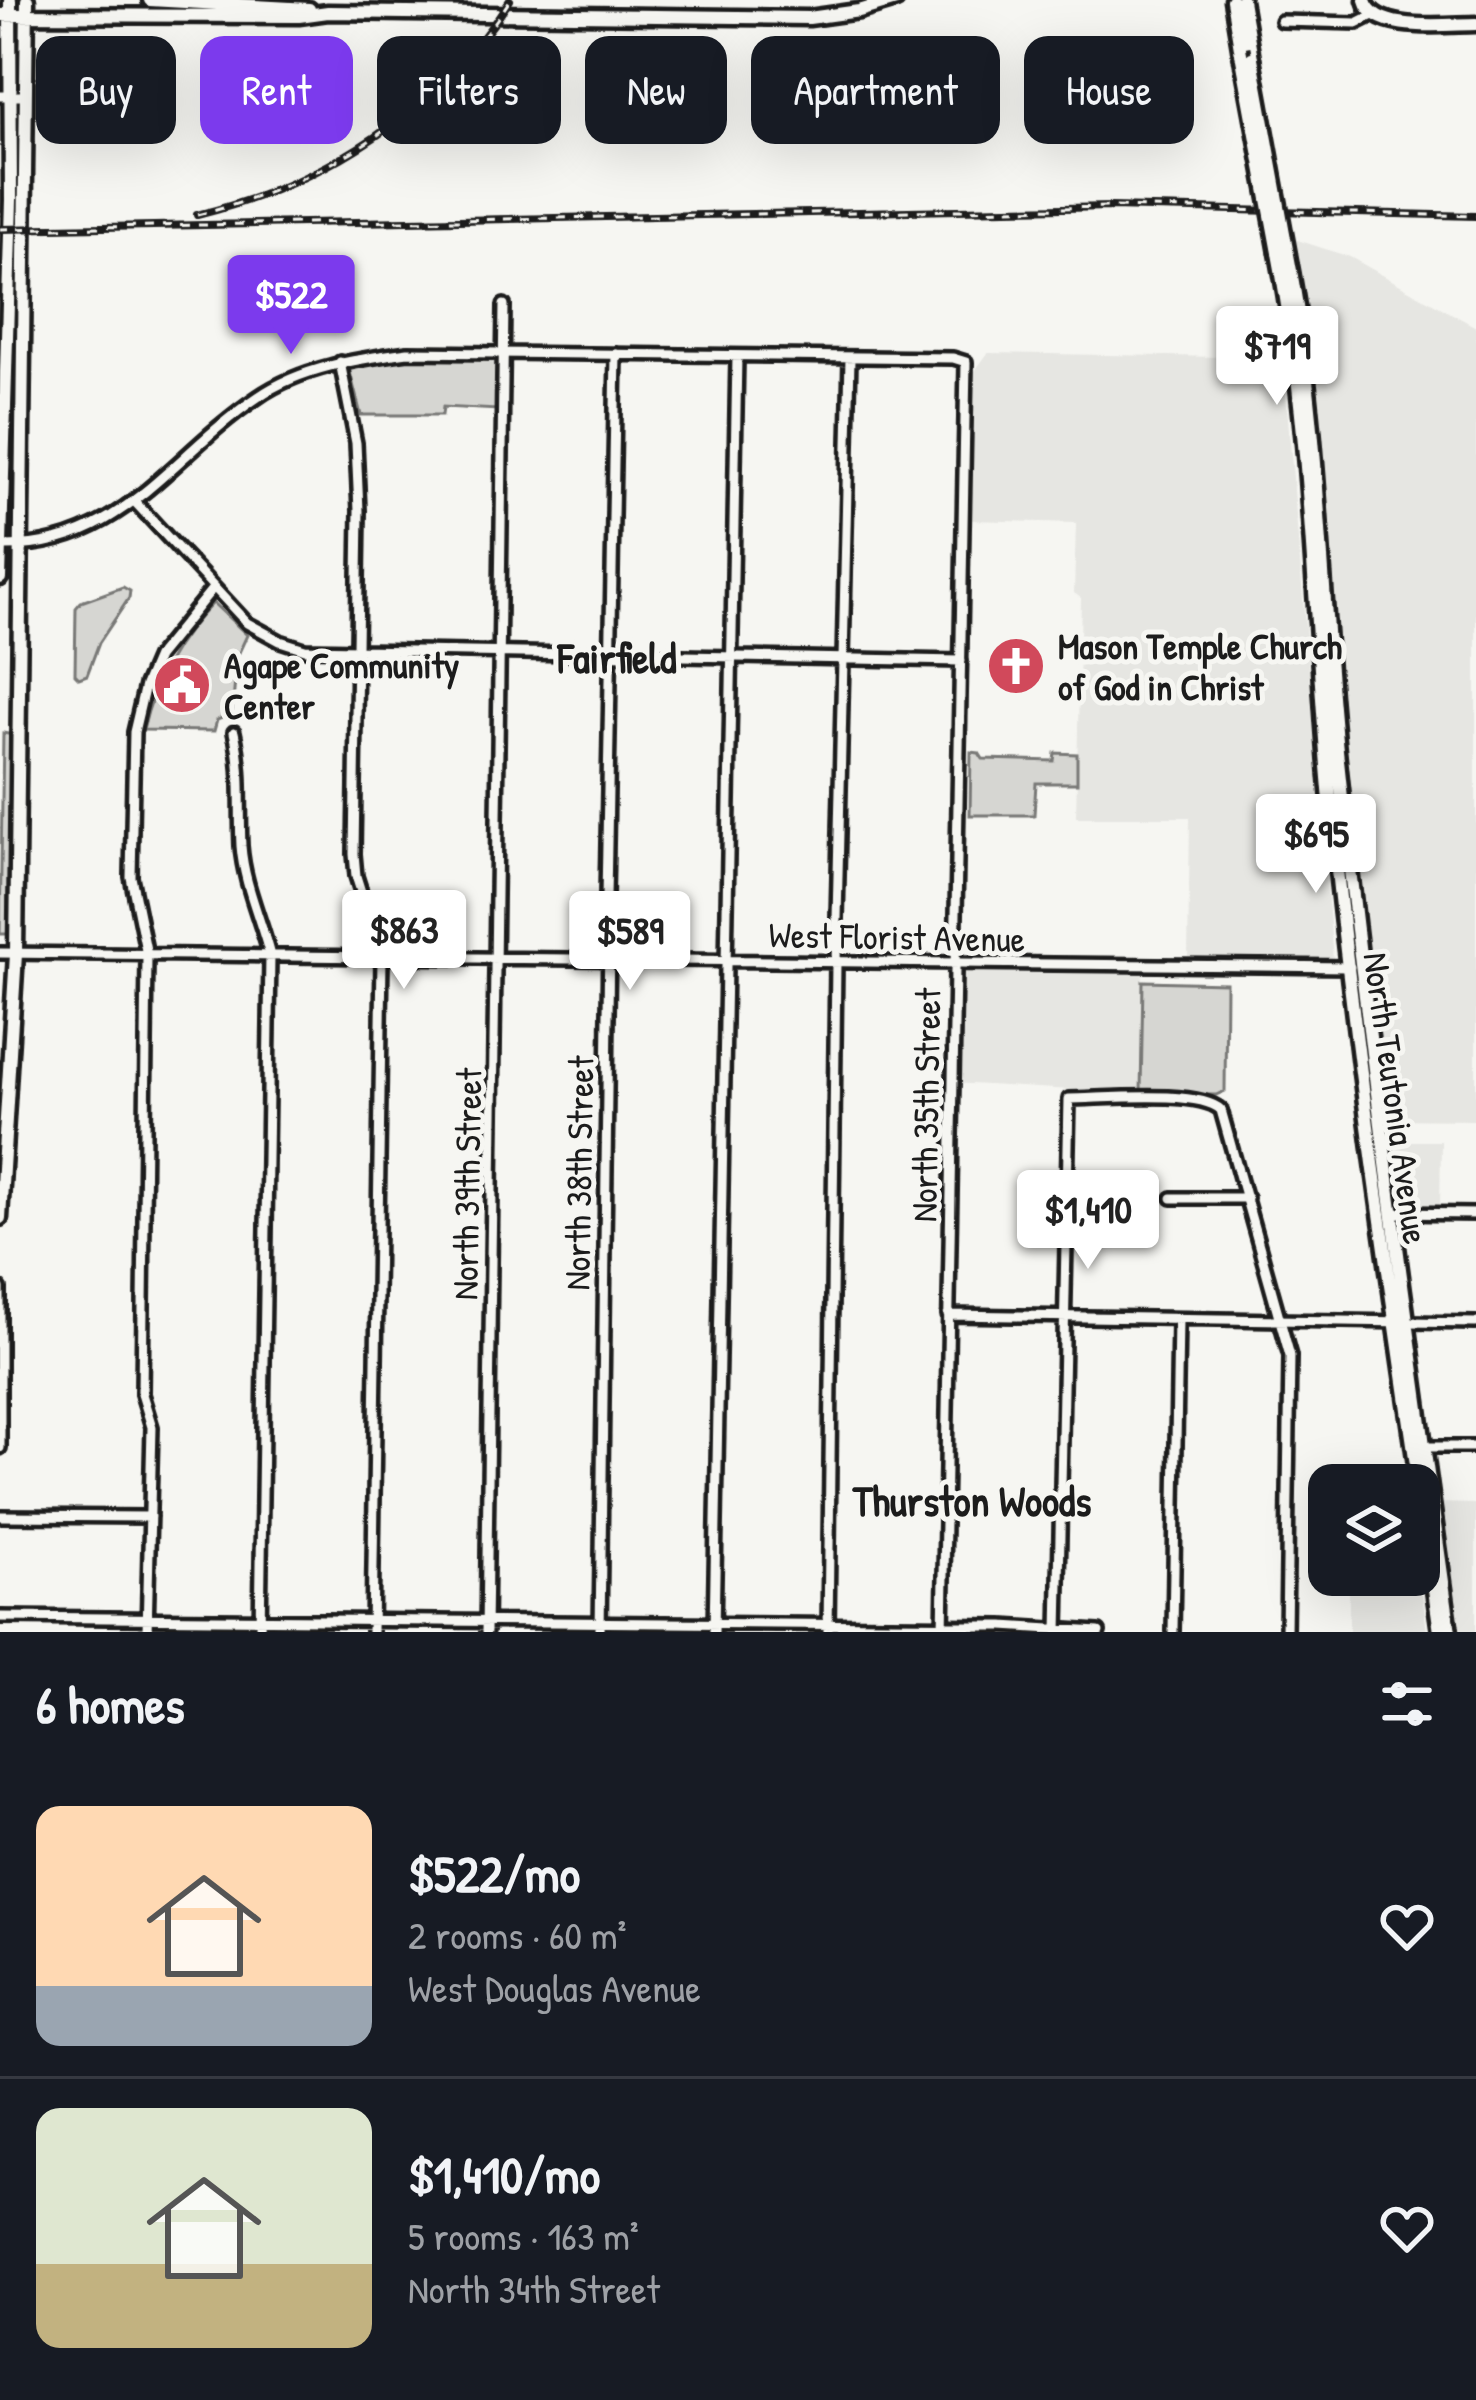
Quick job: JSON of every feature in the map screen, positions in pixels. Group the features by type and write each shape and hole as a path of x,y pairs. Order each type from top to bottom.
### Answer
{"main road":[{"path":"151,0 328,12"},
{"path":"0,578 11,200 4,96 10,49 6,10 299,16 375,6 809,18 896,0"},
{"name":"North Teutonia Avenue","path":"1232,0 1310,388 1355,967 1440,1632"},
{"name":"North Teutonia Avenue","path":"1242,0 1283,254"},
{"path":"1366,0 1373,15 1399,23 1476,24"},
{"path":"0,1218 16,954 27,7"},
{"path":"0,37 10,49"},
{"name":"North Teutonia Avenue","path":"1419,1447 1450,1632"}],"street":[{"path":"1281,21 1357,22 1373,15"},
{"path":"4,96 26,97"},
{"name":"North 39th Street","path":"486,1628 504,304"},
{"path":"0,546 80,536 134,501 261,394 340,362 408,352 850,358 828,1629"},
{"name":"North 38th Street","path":"600,1627 616,354"},
{"path":"714,1628 737,356"},
{"name":"North 35th Street","path":"850,358 966,362 943,1629"},
{"path":"340,362 356,442 354,854 356,876 382,958 372,1627"},
{"path":"134,501 247,623 305,649 961,661"},
{"path":"147,1632 152,1426 142,1394 148,955 130,877 134,732 157,657 213,588"},
{"path":"235,732 242,848 250,898 270,956 261,1626"},
{"name":"West Florist Avenue","path":"0,953 1355,967"},
{"path":"1058,1629 1069,1099 1202,1099 1216,1104 1224,1117 1291,1364 1286,1632"},
{"path":"1172,1198 1246,1198"},
{"path":"1388,1214 1476,1214"},
{"path":"0,1288 0,1448"},
{"path":"948,1315 1476,1323"},
{"path":"1172,1632 1178,1319"},
{"path":"1419,1447 1476,1448"},
{"path":"0,1516 150,1517"},
{"path":"0,1617 261,1626 1099,1632"}],"shaded area":[{"path":"1285,236 1350,257 1476,327 1476,1120 1379,1119"},
{"path":"988,353 1283,358 1333,960 1188,958 1190,817 1076,817 1081,598 1074,593 1076,523 971,520 974,372"},
{"path":"410,358 498,359 498,410 443,407 442,415 361,415 349,368"},
{"path":"123,587 130,591 129,598 99,643 87,675 79,678 75,674 76,608"},
{"path":"213,603 247,635 237,657 232,714 217,720 214,731 143,730 169,661"},
{"path":"3,733 13,735 9,934 0,934"},
{"path":"971,752 983,759 1054,761 1055,753 1077,754 1077,783 1036,783 1034,815 970,815"},
{"path":"954,964 1143,966 1141,1094 952,1083"},
{"path":"1143,981 1226,983 1225,1091 1216,1095 1141,1094"},
{"path":"1382,1141 1441,1141 1440,1212 1393,1213"},
{"path":"1440,1503 1476,1504 1476,1632 1450,1632 1440,1560"},
{"path":"1349,1596 1422,1596 1427,1632 1349,1632"}],"railway":[{"path":"197,215 289,184 374,138 449,76 510,0"},
{"path":"0,229 1111,207 1476,216"}],"place":[{"name":"Mason Temple Church of God in Christ","path":"1016,666"},
{"name":"Agape Community Center","path":"182,685"}],"district":[{"name":"Fairfield","path":"617,657"},
{"name":"Thurston Woods","path":"972,1500"}]}
